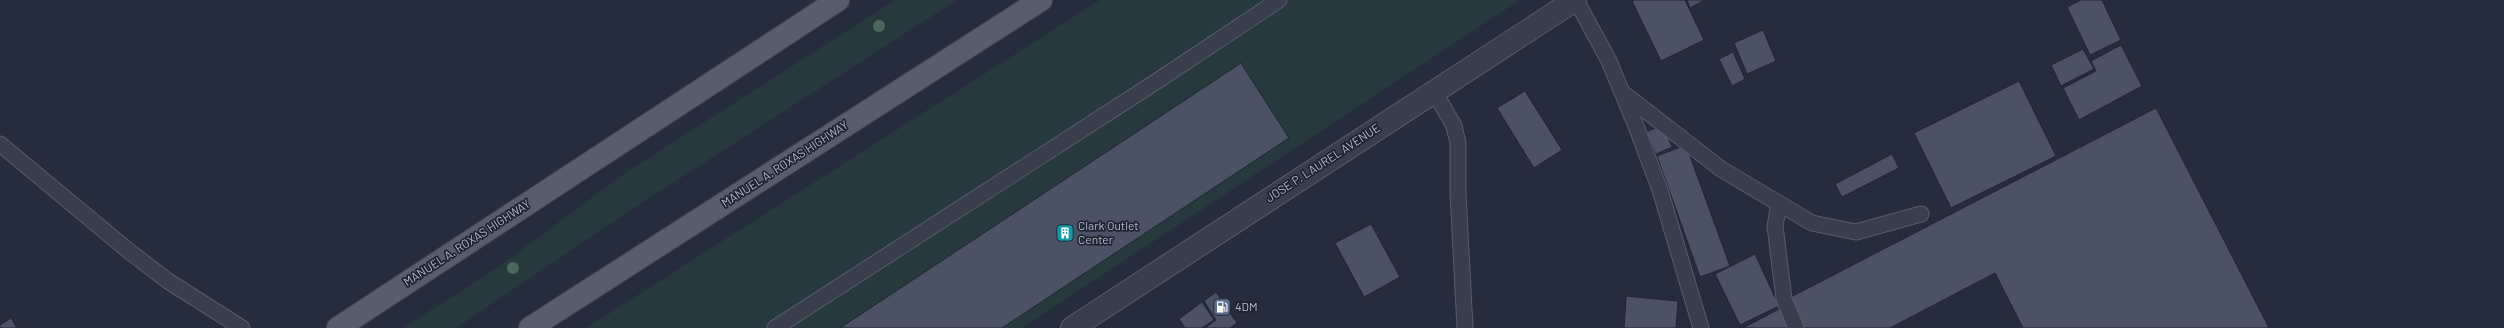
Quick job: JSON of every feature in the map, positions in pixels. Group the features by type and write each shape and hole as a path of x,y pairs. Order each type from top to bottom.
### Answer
{"main road":[{"name":"MANUEL A. ROXAS HIGHWAY","path":"338,328 838,0"},
{"name":"MANUEL A. ROXAS HIGHWAY","path":"530,328 1040,0"}],"street":[{"name":"JOSE P. LAUREL AVENUE","path":"1072,328 1575,0"}],"lane":[{"path":"775,328 1151,85 1279,0"},
{"path":"1575,0 1609,61 1660,190 1701,328"},
{"path":"1434,91 1454,126 1458,143 1458,193 1465,328"},
{"path":"1622,92 1721,169 1812,223 1856,232 1921,214"},
{"path":"0,144 130,252 168,281 242,328"},
{"path":"1779,204 1776,226 1784,299 1796,328"}],"shaded area":[{"path":"895,0 957,0 637,206 456,328 403,328 500,266 625,173"},
{"path":"1100,0 1520,0 1022,328 586,328"}],"building":[{"path":"1685,0 1704,40 1661,61 1632,1"},
{"path":"1687,0 1705,0 1690,8"},
{"path":"2081,0 2102,0 2121,40 2090,55 2067,7"},
{"path":"1763,30 1776,61 1747,74 1734,43"},
{"path":"2121,45 2142,86 2079,120 2063,88 2096,71 2091,61"},
{"path":"2083,49 2094,69 2061,86 2051,65"},
{"path":"1733,52 1745,79 1732,86 1719,59"},
{"name":"Clark Outlet Center","path":"1241,63 1289,138 1002,328 840,328"},
{"path":"2019,81 2056,156 1951,208 1914,133"},
{"path":"1525,91 1562,150 1534,168 1497,108"},
{"path":"2156,108 2269,328 2023,328 1995,273 1890,328 1804,328 1789,298"},
{"path":"1663,125 1672,147 1656,154 1646,132"},
{"path":"1686,145 1730,266 1700,277 1657,156"},
{"path":"1892,154 1899,168 1842,197 1835,184"},
{"path":"1371,224 1400,277 1364,297 1335,243"},
{"path":"1755,254 1779,306 1740,325 1715,274"},
{"path":"1216,292 1237,323 1230,328 1205,328 1216,320 1204,301"},
{"path":"1626,296 1678,301 1676,328 1624,328"},
{"path":"1202,302 1214,320 1202,328 1185,328 1179,319"},
{"path":"1781,308 1791,328 1743,328"},
{"path":"11,318 17,328 0,328 0,325"}],"place":[{"name":"Clark Outlet Center","path":"1065,233"},
{"name":"4DM","path":"1222,307"}]}
